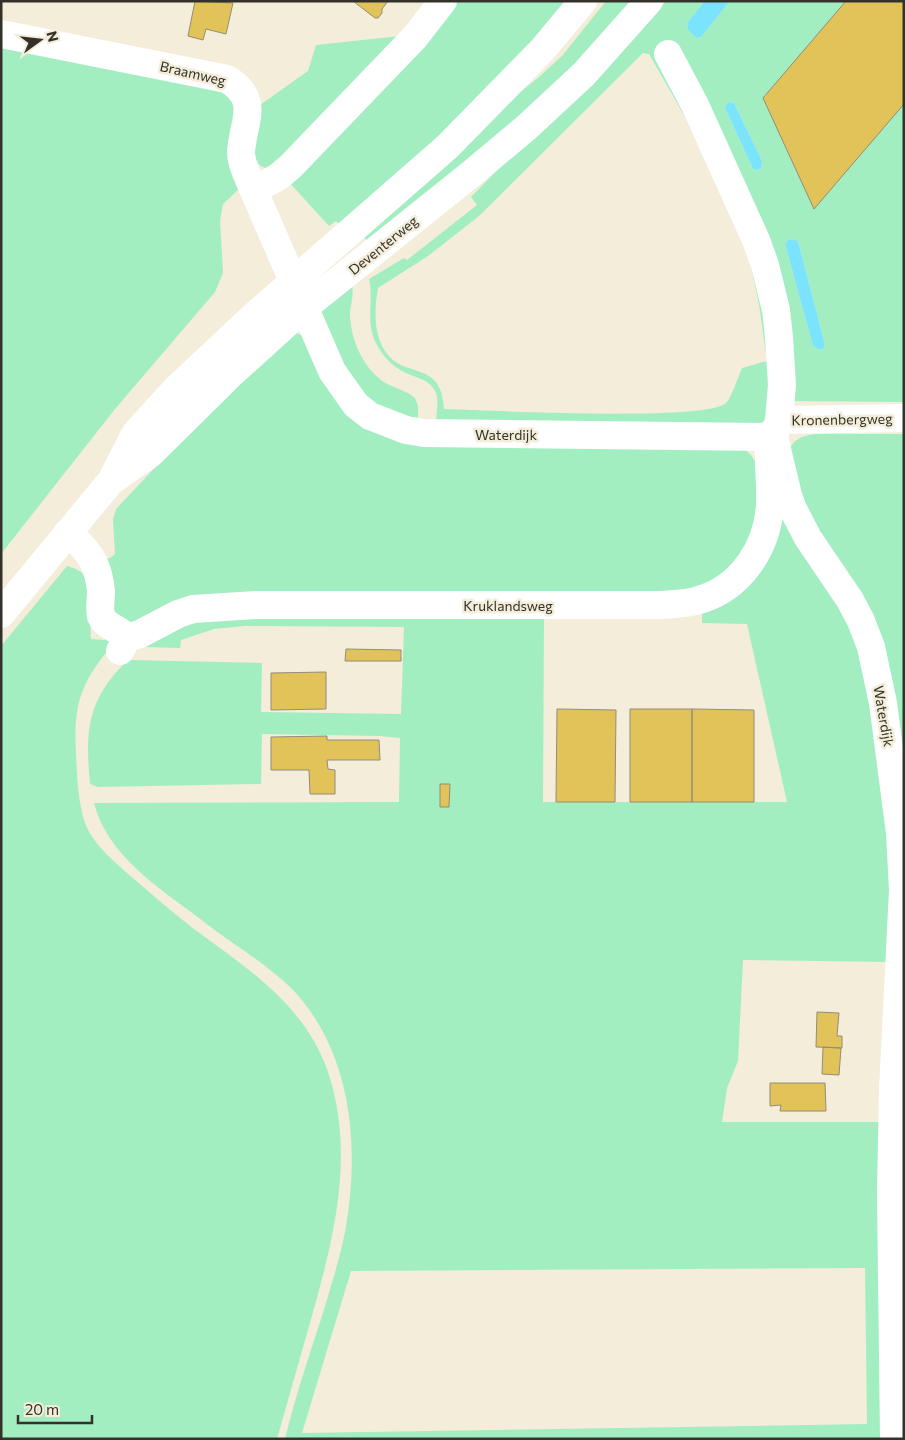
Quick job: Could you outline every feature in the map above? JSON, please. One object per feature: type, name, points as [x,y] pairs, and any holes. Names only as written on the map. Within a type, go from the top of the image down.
[{"type":"street","points":[[254,190],[278,177],[290,167],[415,37],[443,1]]},
{"type":"street","name":"Deventerweg","points":[[1,614],[110,481],[135,434],[176,389],[293,281],[447,148],[543,48],[583,1]]},
{"type":"street","name":"Deventerweg","points":[[110,481],[150,454],[230,375],[305,307],[534,121],[584,74],[649,1]]},
{"type":"street","name":"Braamweg","points":[[1,34],[227,79],[235,84],[243,92],[249,106],[241,154],[242,161],[293,281]]},
{"type":"street","name":"Waterdijk","points":[[668,54],[699,114],[756,240],[765,265],[776,310],[779,336],[782,385],[776,428],[792,507],[808,538],[850,600],[861,621],[870,647],[883,703],[900,833],[903,890],[892,1100],[891,1193],[894,1439]]},
{"type":"street","name":"Waterdijk","points":[[293,281],[332,371],[356,405],[370,416],[406,430],[424,433],[776,428]]},
{"type":"street","name":"Kronenbergweg","points":[[776,428],[904,418]]},
{"type":"street","name":"Kruklandsweg","points":[[67,533],[86,548],[93,560],[100,583],[100,612],[105,623],[122,632],[124,645],[140,634],[178,614],[193,609],[212,607],[256,605],[685,604],[714,595],[739,577],[762,544],[770,504],[769,445],[776,428]]},
{"type":"green space","points":[[457,1],[570,1],[477,105],[343,227],[336,221],[329,226],[288,181],[433,31]]},
{"type":"green space","points":[[606,1],[631,1],[563,84],[370,244],[360,233],[493,114],[562,56]]},
{"type":"green space","points":[[666,1],[705,1],[687,23],[688,30],[696,38],[701,37],[730,1],[904,1],[904,402],[790,401],[783,314],[770,258],[759,230],[672,48],[662,57],[694,117],[734,203],[754,253],[769,304],[776,356],[774,401],[768,417],[758,425],[751,427],[718,429],[436,424],[436,393],[430,384],[398,369],[381,352],[371,327],[369,279],[404,258],[407,260],[477,205],[471,197],[542,124],[638,33]],"holes":[[[643,53],[649,54],[684,115],[737,226],[751,266],[759,304],[767,361],[742,368],[728,401],[710,409],[639,414],[444,409],[442,394],[432,378],[424,373],[403,366],[393,360],[386,352],[377,332],[376,299],[378,288],[428,256],[479,216]],[[728,102],[734,103],[762,161],[761,169],[753,169],[725,108]],[[788,240],[798,241],[824,341],[824,348],[820,350],[813,346],[785,244]]]},
{"type":"green space","points":[[400,36],[332,111],[268,169],[260,165],[256,159],[254,142],[260,105],[308,71],[316,45]]},
{"type":"green space","points":[[1,41],[217,90],[239,99],[239,189],[223,204],[220,221],[223,273],[215,292],[115,409],[1,554]]},
{"type":"green space","points":[[352,285],[353,292],[350,312],[352,331],[362,358],[381,380],[415,398],[418,406],[418,422],[376,408],[338,365],[319,307]]},
{"type":"green space","points":[[293,332],[304,336],[358,416],[743,448],[751,455],[758,466],[759,504],[751,539],[731,569],[696,589],[135,626],[109,615],[105,559],[115,554],[113,519],[116,509],[180,441]]},
{"type":"green space","points":[[816,434],[904,434],[904,810],[892,726],[806,522],[787,455],[794,442],[805,436]]},
{"type":"green space","points":[[782,514],[856,625],[892,804],[890,962],[743,960],[738,1061],[727,1088],[722,1122],[887,1122],[888,1439],[285,1439],[334,1276],[345,1232],[350,1201],[351,1137],[347,1105],[340,1074],[329,1045],[314,1017],[295,992],[273,972],[168,895],[136,869],[110,839],[94,803],[399,802],[400,738],[262,734],[261,784],[98,787],[90,784],[88,748],[92,717],[104,688],[114,674],[128,660],[262,663],[261,712],[401,714],[404,627],[245,626],[214,629],[181,640],[180,648],[144,646],[195,619],[544,615],[543,802],[787,802],[747,624],[702,623],[702,612]],"holes":[[[865,1268],[867,1424],[302,1433],[351,1271]]]},
{"type":"green space","points":[[67,566],[78,570],[86,577],[90,585],[92,606],[91,639],[104,640],[112,636],[116,641],[104,655],[88,680],[78,705],[76,719],[78,789],[85,823],[89,831],[106,854],[120,867],[186,923],[254,974],[290,1008],[318,1048],[328,1072],[336,1104],[340,1135],[341,1167],[333,1230],[319,1292],[277,1439],[1,1439],[1,646]]},
{"type":"water","points":[[705,1],[730,1],[701,37],[696,38],[688,30],[687,23]]},
{"type":"water","points":[[728,102],[734,103],[762,161],[761,169],[753,169],[725,108]]},
{"type":"water","points":[[788,240],[798,241],[824,341],[824,348],[820,350],[813,346],[785,244]]},
{"type":"building","points":[[195,1],[233,3],[226,34],[206,29],[203,40],[188,36]]},
{"type":"building","points":[[353,1],[388,1],[382,9],[382,13],[378,18],[375,18]]},
{"type":"building","points":[[846,1],[904,1],[904,104],[814,209],[763,98]]},
{"type":"building","points":[[346,649],[401,650],[401,661],[345,661]]},
{"type":"building","points":[[326,672],[326,709],[271,710],[271,673]]},
{"type":"building","points":[[557,709],[616,710],[615,802],[556,802]]},
{"type":"building","points":[[630,709],[692,709],[692,802],[630,802]]},
{"type":"building","points":[[692,709],[754,710],[754,802],[692,802]]},
{"type":"building","points":[[327,736],[327,740],[379,740],[380,760],[327,760],[328,769],[335,770],[335,794],[310,794],[309,770],[271,770],[271,737]]},
{"type":"building","points":[[440,784],[450,784],[449,807],[440,807]]},
{"type":"building","points":[[817,1012],[839,1013],[837,1036],[842,1036],[842,1048],[816,1047]]},
{"type":"building","points":[[823,1047],[841,1048],[839,1075],[822,1074]]},
{"type":"building","points":[[770,1083],[825,1083],[826,1111],[780,1111],[781,1105],[770,1106]]}]
